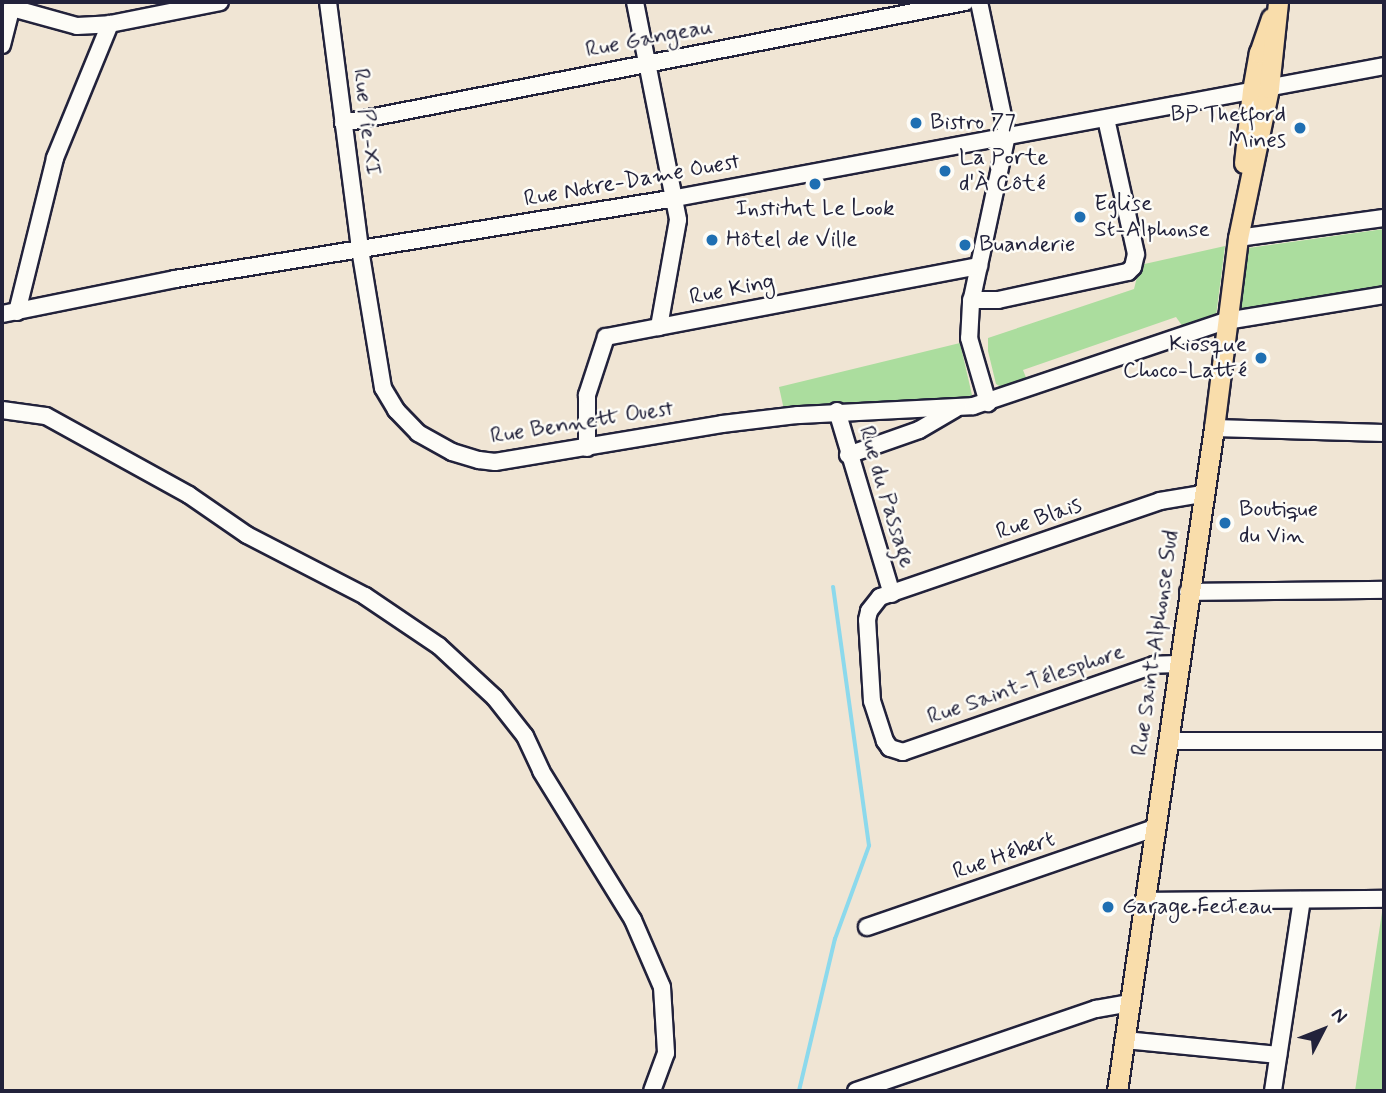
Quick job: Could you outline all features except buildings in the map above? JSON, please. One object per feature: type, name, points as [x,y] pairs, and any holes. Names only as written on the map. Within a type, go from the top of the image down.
[{"type":"main road","name":"Rue Saint-Alphonse Sud","points":[[1117,1091],[1202,494],[1214,428],[1238,238],[1261,89],[1278,29],[1277,4]]},
{"type":"street","points":[[2,45],[13,5],[78,26],[110,23],[220,2]]},
{"type":"street","name":"Rue Pie-XI","points":[[328,2],[360,248]]},
{"type":"street","points":[[635,2],[676,198],[678,220],[659,327]]},
{"type":"street","name":"Rue Gangeau","points":[[343,123],[965,2]]},
{"type":"street","points":[[979,2],[1007,135],[971,300],[969,338],[988,403]]},
{"type":"street","points":[[10,313],[55,158],[110,23]]},
{"type":"street","name":"Rue Notre-Dame Ouest","points":[[10,313],[175,279],[676,198],[1384,66]]},
{"type":"street","points":[[971,300],[998,300],[1128,272],[1133,267],[1136,254],[1105,119]]},
{"type":"street","points":[[1238,238],[1384,218]]},
{"type":"street","name":"Rue Bennett Ouest","points":[[360,248],[383,388],[396,410],[418,432],[452,452],[495,462],[722,424],[837,411],[957,408],[988,403],[1226,321],[1384,295]]},
{"type":"street","name":"Rue King","points":[[587,448],[587,395],[601,345],[606,337],[979,266]]},
{"type":"street","name":"Rue Bennett Ouest","points":[[848,454],[919,430],[957,408]]},
{"type":"street","points":[[2,410],[46,416],[189,495],[247,535],[365,596],[439,646],[495,698],[525,736],[541,771],[633,920],[662,987],[666,1053],[652,1091]]},
{"type":"street","name":"Rue du Passage","points":[[837,411],[892,594],[873,603],[867,620],[872,701],[890,748]]},
{"type":"street","points":[[1214,428],[1384,433]]},
{"type":"street","name":"Rue Blais","points":[[892,594],[1160,500],[1202,494]]},
{"type":"street","points":[[1188,592],[1384,590]]},
{"type":"street","name":"Rue Saint-Télesphore","points":[[890,748],[903,752],[1154,665],[1178,664]]},
{"type":"street","points":[[1168,741],[1384,741]]},
{"type":"street","name":"Rue Hébert","points":[[867,927],[1155,828]]},
{"type":"street","points":[[1273,1091],[1302,900]]},
{"type":"street","points":[[1145,901],[1384,900]]},
{"type":"street","points":[[856,1091],[1096,1009],[1131,1003]]},
{"type":"street","points":[[1125,1040],[1278,1055]]},
{"type":"green space","points":[[1384,229],[1384,285],[1240,311],[1248,248]]},
{"type":"green space","points":[[1225,246],[1216,316],[1183,327],[1176,317],[1023,370],[1027,380],[1003,388],[996,384],[988,351],[988,338],[1134,289],[1140,265]]},
{"type":"green space","points":[[960,343],[972,395],[967,401],[784,410],[779,387]]},
{"type":"green space","points":[[1384,899],[1384,1091],[1355,1091]]},
{"type":"waterway","points":[[799,1091],[835,939],[869,846],[833,587]]},
{"type":"place","name":"Bistro 77","points":[[916,123]]},
{"type":"place","name":"BP Thetford Mines","points":[[1300,128]]},
{"type":"place","name":"La Porte d'À Côté","points":[[945,171]]},
{"type":"place","name":"Institut Le Look","points":[[815,184]]},
{"type":"place","name":"Eglise St-Alphonse","points":[[1080,217]]},
{"type":"place","name":"Hôtel de Ville","points":[[712,240]]},
{"type":"place","name":"Buanderie","points":[[965,245]]},
{"type":"place","name":"Kiosque Choco-Latté","points":[[1261,358]]},
{"type":"place","name":"Boutique du Vin","points":[[1225,523]]},
{"type":"place","name":"Garage Fecteau","points":[[1108,907]]}]
